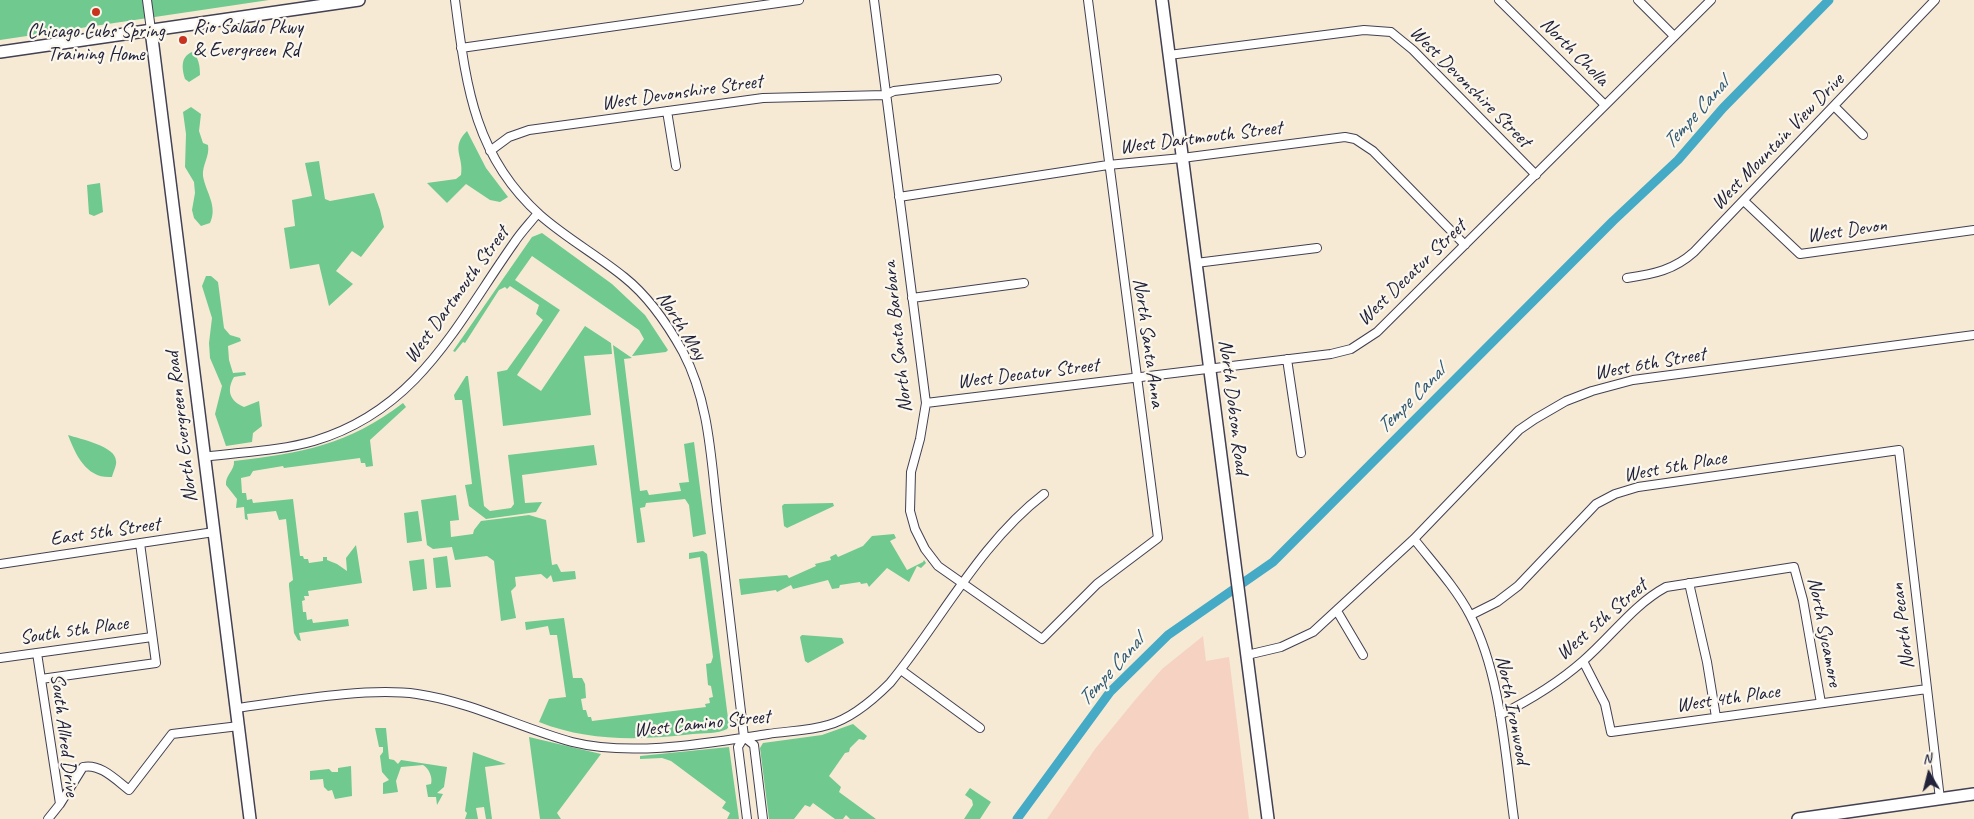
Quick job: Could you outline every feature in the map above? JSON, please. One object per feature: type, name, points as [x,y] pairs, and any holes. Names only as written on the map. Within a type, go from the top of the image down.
[{"type":"main road","points":[[0,52],[359,0]]},
{"type":"main road","name":"North Dobson Road","points":[[1162,0],[1268,819]]},
{"type":"main road","name":"North Evergreen Road","points":[[151,30],[250,819]]},
{"type":"main road","points":[[1798,819],[1974,794]]},
{"type":"street","points":[[147,0],[151,30]]},
{"type":"street","name":"North May","points":[[454,0],[469,96],[490,152],[520,196],[538,213],[626,278],[647,300],[683,352],[695,380],[706,419],[744,737],[738,747],[747,819]]},
{"type":"street","points":[[461,48],[799,0]]},
{"type":"street","name":"North Santa Barbara","points":[[874,0],[926,403],[920,440],[911,472],[910,511],[915,529],[925,549],[938,566],[964,582],[1042,639]]},
{"type":"street","name":"North Santa Anna","points":[[1042,639],[1097,584],[1158,538],[1088,0]]},
{"type":"street","name":"North Cholla","points":[[1499,0],[1605,105]]},
{"type":"street","points":[[1638,0],[1674,36]]},
{"type":"street","name":"West Decatur Street","points":[[926,403],[1136,377],[1209,370],[1351,349],[1367,340],[1712,0]]},
{"type":"street","name":"West Mountain View Drive","points":[[1627,278],[1669,270],[1682,263],[1710,238],[1936,0]]},
{"type":"street","name":"West Devonshire Street","points":[[1169,55],[1364,30],[1390,32],[1413,50],[1536,175]]},
{"type":"street","name":"West Devonshire Street","points":[[490,152],[509,137],[529,130],[763,98],[885,95],[894,91],[997,78]]},
{"type":"street","points":[[1834,106],[1863,135]]},
{"type":"street","points":[[667,111],[676,166]]},
{"type":"street","name":"West Dartmouth Street","points":[[899,197],[1108,165],[1182,158],[1331,138],[1355,138],[1373,151],[1465,245]]},
{"type":"street","name":"West Devon","points":[[1744,201],[1800,254],[1974,230]]},
{"type":"street","name":"West Dartmouth Street","points":[[204,457],[279,448],[313,441],[345,429],[374,415],[412,384],[443,349],[516,241],[538,213]]},
{"type":"street","points":[[1196,263],[1316,248]]},
{"type":"street","points":[[912,298],[1024,283]]},
{"type":"street","name":"West 6th Street","points":[[1247,655],[1300,640],[1313,632],[1414,539],[1519,430],[1566,401],[1592,391],[1633,380],[1974,335]]},
{"type":"street","points":[[1287,359],[1301,453]]},
{"type":"street","name":"West 5th Place","points":[[1471,615],[1497,602],[1518,586],[1583,516],[1596,504],[1615,494],[1638,487],[1899,450]]},
{"type":"street","name":"North Pecan","points":[[1899,450],[1940,799]]},
{"type":"street","name":"West Camino Street","points":[[236,708],[355,694],[398,693],[462,703],[548,734],[581,743],[657,748],[829,725],[855,712],[877,697],[901,670],[964,582],[1019,515],[1044,494]]},
{"type":"street","name":"East 5th Street","points":[[0,564],[214,532]]},
{"type":"street","name":"North Ironwood","points":[[1414,539],[1471,615],[1491,670],[1500,715],[1514,819]]},
{"type":"street","points":[[41,679],[156,662],[140,543]]},
{"type":"street","name":"West 5th Street","points":[[1500,715],[1531,699],[1583,661],[1649,596],[1666,587],[1794,567]]},
{"type":"street","name":"North Sycamore","points":[[1794,567],[1803,600],[1821,703]]},
{"type":"street","points":[[1689,583],[1707,662],[1716,717]]},
{"type":"street","points":[[1336,611],[1363,654]]},
{"type":"street","name":"South 5th Place","points":[[0,658],[152,637]]},
{"type":"street","name":"South Allred Drive","points":[[37,653],[60,804],[48,819]]},
{"type":"street","name":"West 4th Place","points":[[1583,661],[1605,704],[1611,732],[1927,689]]},
{"type":"street","points":[[901,670],[980,728]]},
{"type":"street","points":[[60,804],[83,767],[91,765],[101,769],[129,790],[172,734],[239,726]]},
{"type":"street","name":"North May","points":[[744,737],[754,745],[763,819]]},
{"type":"shaded area","points":[[1203,636],[1206,661],[1229,657],[1249,819],[1047,819],[1095,749],[1135,700],[1162,669]]},
{"type":"green space","name":"Chicago Cubs Spring Training Home","points":[[0,0],[269,0],[0,40]]},
{"type":"green space","points":[[192,52],[199,62],[200,75],[189,82],[185,79],[183,64],[185,57]]},
{"type":"green space","points":[[191,107],[201,114],[199,131],[203,143],[208,145],[203,176],[213,211],[210,223],[201,226],[194,218],[192,210],[195,193],[194,182],[185,167],[186,134],[183,112]]},
{"type":"green space","points":[[467,131],[486,168],[508,197],[500,202],[490,200],[466,184],[447,203],[427,183],[456,179],[461,175],[458,147],[459,142]]},
{"type":"green space","points":[[319,161],[325,199],[330,201],[374,193],[384,227],[361,257],[352,251],[336,271],[353,284],[329,306],[319,264],[290,269],[284,228],[295,226],[292,200],[312,196],[305,163]]},
{"type":"green space","points":[[100,183],[103,212],[94,216],[89,214],[87,185]]},
{"type":"green space","points":[[542,233],[612,284],[645,315],[668,350],[666,352],[632,356],[644,339],[639,330],[532,256],[515,280],[560,310],[517,375],[541,391],[585,326],[611,343],[612,354],[584,356],[591,415],[503,426],[497,372],[507,370],[543,320],[536,314],[539,305],[510,286],[507,289],[505,287],[499,290],[465,343],[463,342],[455,352],[453,351],[532,237]]},
{"type":"green space","points":[[206,276],[211,276],[218,282],[224,328],[230,335],[240,338],[241,341],[228,346],[229,360],[233,373],[245,372],[246,375],[234,377],[230,387],[231,395],[235,402],[244,407],[259,401],[262,426],[253,433],[252,442],[226,446],[215,414],[222,386],[210,358],[209,343],[212,318],[202,286]]},
{"type":"green space","points":[[613,345],[632,358],[624,359],[640,491],[647,490],[649,495],[681,491],[679,483],[689,482],[684,444],[694,442],[706,534],[693,537],[689,505],[685,499],[646,503],[645,507],[640,508],[645,542],[637,543]]},
{"type":"green space","points":[[466,376],[468,376],[484,506],[490,511],[511,508],[514,504],[508,455],[594,445],[597,465],[522,475],[525,503],[542,502],[536,512],[486,519],[469,506],[465,485],[472,484],[462,400],[455,400],[454,395]]},
{"type":"green space","points":[[403,403],[406,407],[370,440],[373,466],[366,467],[365,463],[361,463],[360,458],[253,471],[250,476],[241,478],[242,493],[246,493],[247,500],[252,499],[253,503],[293,499],[300,556],[308,559],[309,563],[323,561],[323,557],[327,557],[327,560],[347,571],[346,558],[356,545],[362,583],[308,591],[309,596],[304,596],[305,600],[302,601],[303,612],[306,612],[307,620],[312,619],[313,623],[348,619],[349,626],[299,633],[301,641],[298,640],[294,633],[289,586],[289,583],[293,580],[286,519],[279,520],[276,511],[247,514],[248,520],[245,519],[244,507],[236,508],[237,499],[226,485],[234,461],[323,445],[363,429]]},
{"type":"green space","points":[[68,435],[104,447],[110,451],[116,463],[112,477],[103,477],[89,470],[79,458]]},
{"type":"green space","points":[[456,495],[459,520],[450,521],[451,537],[473,534],[481,521],[529,515],[546,520],[552,565],[557,564],[561,572],[575,571],[576,579],[553,582],[551,575],[547,579],[541,574],[515,577],[516,586],[511,591],[516,618],[501,621],[494,561],[487,556],[455,560],[452,547],[433,549],[427,545],[421,500]]},
{"type":"green space","points":[[833,503],[834,506],[787,528],[784,526],[782,506],[784,504]]},
{"type":"green space","points":[[418,511],[422,541],[407,543],[404,513]]},
{"type":"green space","points":[[894,534],[896,538],[890,541],[907,570],[924,560],[926,563],[921,568],[917,566],[909,582],[887,568],[869,587],[867,583],[861,584],[860,582],[840,585],[839,588],[832,589],[828,580],[793,589],[791,585],[777,592],[776,590],[741,595],[739,579],[787,575],[789,578],[816,566],[815,564],[831,560],[830,557],[836,554],[838,557],[863,546],[872,536]]},
{"type":"green space","points":[[703,551],[707,554],[729,726],[727,729],[715,733],[615,738],[558,729],[539,722],[549,699],[566,697],[557,635],[550,635],[548,626],[526,630],[525,622],[564,618],[573,678],[582,678],[585,684],[586,698],[581,699],[583,710],[586,710],[588,717],[591,717],[592,721],[706,707],[705,704],[710,703],[709,698],[713,697],[711,686],[708,685],[706,664],[711,663],[713,657],[700,557],[689,559],[689,553]]},
{"type":"green space","points":[[447,556],[451,587],[436,588],[433,558]]},
{"type":"green space","points":[[424,559],[427,589],[413,591],[409,561]]},
{"type":"green space","points":[[802,635],[842,638],[844,643],[808,663],[805,661],[800,637]]},
{"type":"green space","points":[[853,724],[867,736],[864,740],[859,739],[850,748],[849,752],[845,753],[829,776],[841,787],[839,792],[876,819],[850,819],[846,815],[843,819],[835,819],[813,803],[810,807],[805,805],[794,819],[769,819],[760,748],[763,743],[822,735]]},
{"type":"green space","points":[[375,728],[386,728],[389,759],[394,760],[398,764],[401,760],[447,767],[444,787],[437,793],[443,794],[437,805],[436,797],[428,797],[426,785],[431,784],[431,776],[423,765],[401,767],[396,781],[398,792],[383,794],[383,783],[389,780],[382,772],[380,756],[383,752],[383,747],[379,747]]},
{"type":"green space","points":[[529,737],[601,754],[557,813],[561,819],[540,819]]},
{"type":"green space","points":[[729,747],[739,819],[727,819],[730,813],[722,808],[726,802],[671,761],[662,758],[640,759],[640,756]]},
{"type":"green space","points":[[473,752],[506,764],[485,767],[492,819],[486,819],[484,807],[476,808],[478,819],[465,819]]},
{"type":"green space","points":[[351,766],[352,796],[335,799],[332,790],[328,791],[324,787],[323,779],[310,780],[310,771],[329,769],[332,772],[338,772],[338,768]]},
{"type":"green space","points":[[970,788],[991,802],[980,819],[964,819],[973,805],[972,800],[965,795]]},
{"type":"waterway","name":"Tempe Canal","points":[[1017,819],[1110,692],[1168,635],[1273,562],[1613,221],[1678,160],[1723,108],[1829,0]]},
{"type":"place","name":"Chicago Cubs Spring Training Home","points":[[96,12]]},
{"type":"place","name":"Rio Salado Pkwy & Evergreen Rd","points":[[183,40]]}]
